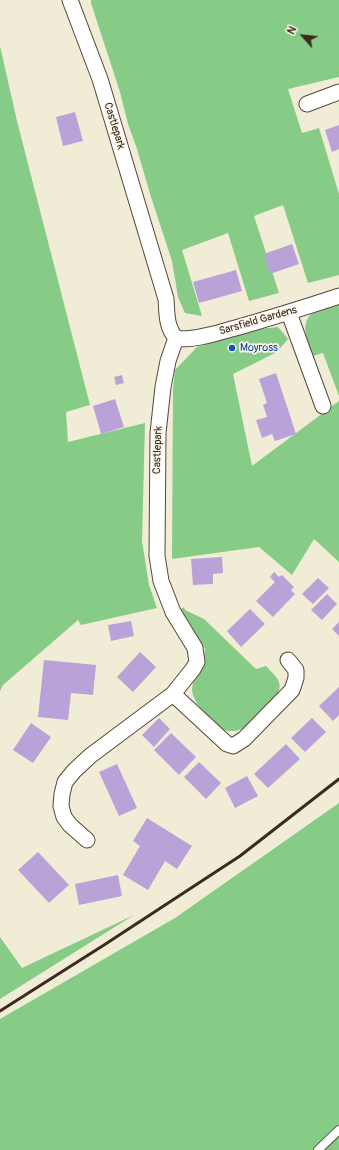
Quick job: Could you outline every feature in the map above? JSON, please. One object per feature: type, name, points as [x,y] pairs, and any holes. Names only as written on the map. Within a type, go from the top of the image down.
[{"type":"street","name":"Castlepark","points":[[70,0],[100,79],[166,298],[169,326],[171,332],[176,338],[168,361],[158,433],[157,556],[162,582],[173,612],[196,648],[197,662],[173,694],[90,756],[65,782],[61,806],[64,817],[70,825],[87,840]]},
{"type":"street","points":[[307,104],[339,92]]},
{"type":"street","name":"Sarsfield Gardens","points":[[176,338],[195,338],[223,331],[289,313],[339,296]]},
{"type":"street","points":[[289,313],[322,406]]},
{"type":"street","points":[[173,694],[227,744],[233,746],[244,739],[292,690],[296,678],[296,670],[288,660]]},
{"type":"lane","points":[[318,1150],[339,1130]]},
{"type":"green space","points":[[91,0],[339,0],[339,77],[288,89],[302,133],[319,128],[339,194],[339,275],[308,283],[283,205],[254,216],[279,293],[249,301],[228,233],[182,250],[202,316],[185,313],[178,297],[172,261],[128,124],[120,92]]},
{"type":"green space","points":[[0,46],[17,121],[90,405],[66,412],[68,442],[145,423],[142,541],[149,585],[157,608],[81,625],[78,620],[3,685],[0,691]]},
{"type":"green space","points":[[339,304],[339,396],[323,353],[313,356],[307,339],[305,327],[309,316],[314,312]]},
{"type":"green space","points":[[278,327],[288,339],[277,352],[233,374],[252,466],[339,401],[339,562],[314,539],[292,575],[259,547],[172,559],[173,389],[175,370],[197,347],[259,329]]},
{"type":"green space","points":[[184,607],[185,610],[204,619],[256,669],[266,666],[278,680],[280,687],[276,697],[246,728],[235,731],[221,729],[197,704],[192,690],[193,683],[202,668],[205,649],[181,609]]},
{"type":"green space","points":[[339,803],[339,1150],[0,1150],[0,1019],[175,918]]},
{"type":"green space","points":[[134,915],[0,999],[0,937],[22,968]]},
{"type":"building","points":[[75,112],[83,141],[63,146],[56,117]]},
{"type":"building","points":[[339,125],[339,149],[332,152],[325,130]]},
{"type":"building","points":[[292,244],[299,264],[270,274],[264,254]]},
{"type":"building","points":[[236,270],[242,291],[199,303],[193,282]]},
{"type":"building","points":[[276,373],[296,434],[275,441],[272,434],[262,438],[256,420],[267,417],[263,405],[267,403],[259,379]]},
{"type":"building","points":[[122,375],[124,383],[116,385],[114,377]]},
{"type":"building","points":[[115,399],[124,427],[101,434],[93,406]]},
{"type":"building","points":[[222,557],[223,573],[213,574],[213,584],[193,585],[191,559]]},
{"type":"building","points":[[274,572],[279,577],[282,575],[294,587],[291,590],[295,594],[273,617],[256,601],[275,582],[270,577]]},
{"type":"building","points":[[318,578],[329,588],[313,604],[302,594]]},
{"type":"building","points":[[327,594],[337,604],[322,620],[311,610]]},
{"type":"building","points":[[250,609],[265,624],[241,647],[227,631]]},
{"type":"building","points":[[131,621],[134,636],[111,641],[108,625]]},
{"type":"building","points":[[339,622],[339,636],[332,629]]},
{"type":"building","points":[[140,652],[156,667],[133,692],[117,677]]},
{"type":"building","points":[[44,660],[96,665],[93,695],[71,693],[68,720],[38,717]]},
{"type":"building","points":[[339,687],[339,715],[333,721],[319,706]]},
{"type":"building","points":[[159,718],[170,729],[154,747],[142,735]]},
{"type":"building","points":[[312,718],[326,732],[305,752],[291,738]]},
{"type":"building","points":[[31,723],[51,737],[33,763],[13,750]]},
{"type":"building","points":[[171,733],[196,757],[179,775],[154,750]]},
{"type":"building","points":[[286,744],[300,759],[268,788],[254,774]]},
{"type":"building","points":[[199,762],[221,783],[206,799],[184,777]]},
{"type":"building","points":[[117,764],[137,808],[119,816],[99,772]]},
{"type":"building","points":[[247,776],[258,796],[235,808],[225,788]]},
{"type":"building","points":[[147,818],[192,846],[177,869],[165,861],[148,890],[123,875],[140,846],[133,841]]},
{"type":"building","points":[[38,852],[69,885],[49,903],[18,870]]},
{"type":"building","points":[[118,875],[122,896],[79,905],[75,884]]},
{"type":"railway","points":[[0,1011],[240,856],[339,779]]},
{"type":"place","name":"Moyross","points":[[232,348]]}]
